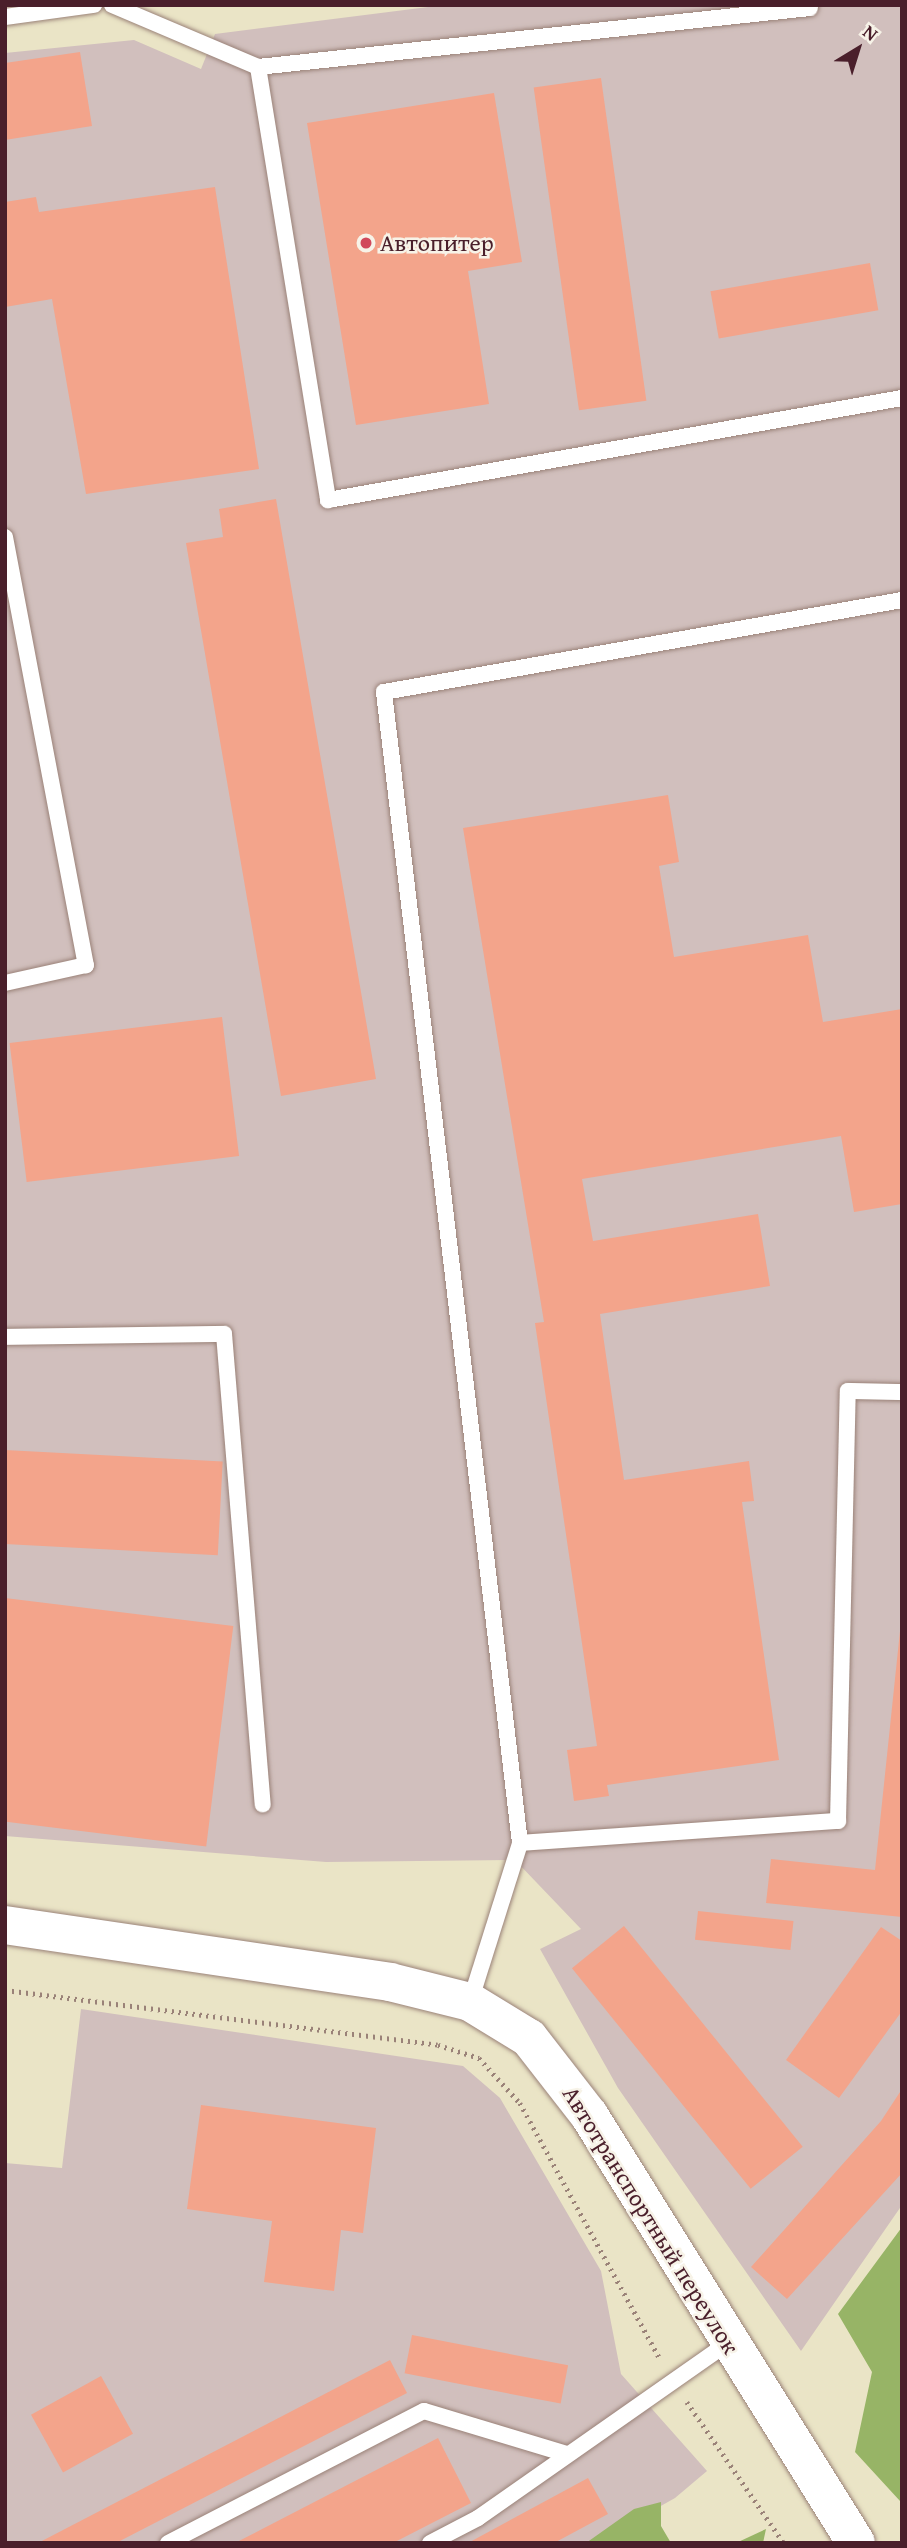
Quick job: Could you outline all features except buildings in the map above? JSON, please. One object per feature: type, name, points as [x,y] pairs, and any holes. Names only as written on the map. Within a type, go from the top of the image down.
[{"type":"main road","name":"Автотранспортный переулок","points":[[5,1925],[390,1982],[470,2002],[530,2038],[589,2115],[728,2343],[856,2543]]},
{"type":"lane","points":[[5,17],[94,5]]},
{"type":"lane","points":[[112,5],[258,67],[810,8]]},
{"type":"lane","points":[[258,67],[328,500],[902,398]]},
{"type":"lane","points":[[5,537],[86,965],[5,983]]},
{"type":"lane","points":[[470,2002],[520,1843],[384,692],[902,600]]},
{"type":"lane","points":[[5,1337],[224,1334],[263,1804]]},
{"type":"lane","points":[[520,1843],[838,1821],[848,1391],[902,1392]]},
{"type":"lane","points":[[430,2543],[478,2518],[728,2343]]},
{"type":"lane","points":[[168,2543],[424,2411],[566,2454]]},
{"type":"path","points":[[5,1990],[438,2045],[480,2058],[520,2103],[673,2381],[784,2543]]},
{"type":"shaded area","points":[[444,5],[902,5],[902,2205],[801,2351],[618,2088],[540,1949],[581,1929],[515,1860],[326,1862],[5,1836],[5,53],[134,40],[201,69],[215,34]]},
{"type":"shaded area","points":[[81,2009],[463,2066],[500,2098],[601,2271],[621,2374],[707,2471],[675,2498],[595,2543],[5,2543],[5,2163],[62,2168]]},
{"type":"green space","points":[[902,2227],[900,2501],[855,2452],[872,2372],[838,2314]]},
{"type":"green space","points":[[661,2502],[661,2526],[671,2543],[586,2543],[634,2509]]},
{"type":"green space","points":[[766,2529],[763,2543],[736,2543]]},
{"type":"place","name":"Автопитер","points":[[366,243]]}]
